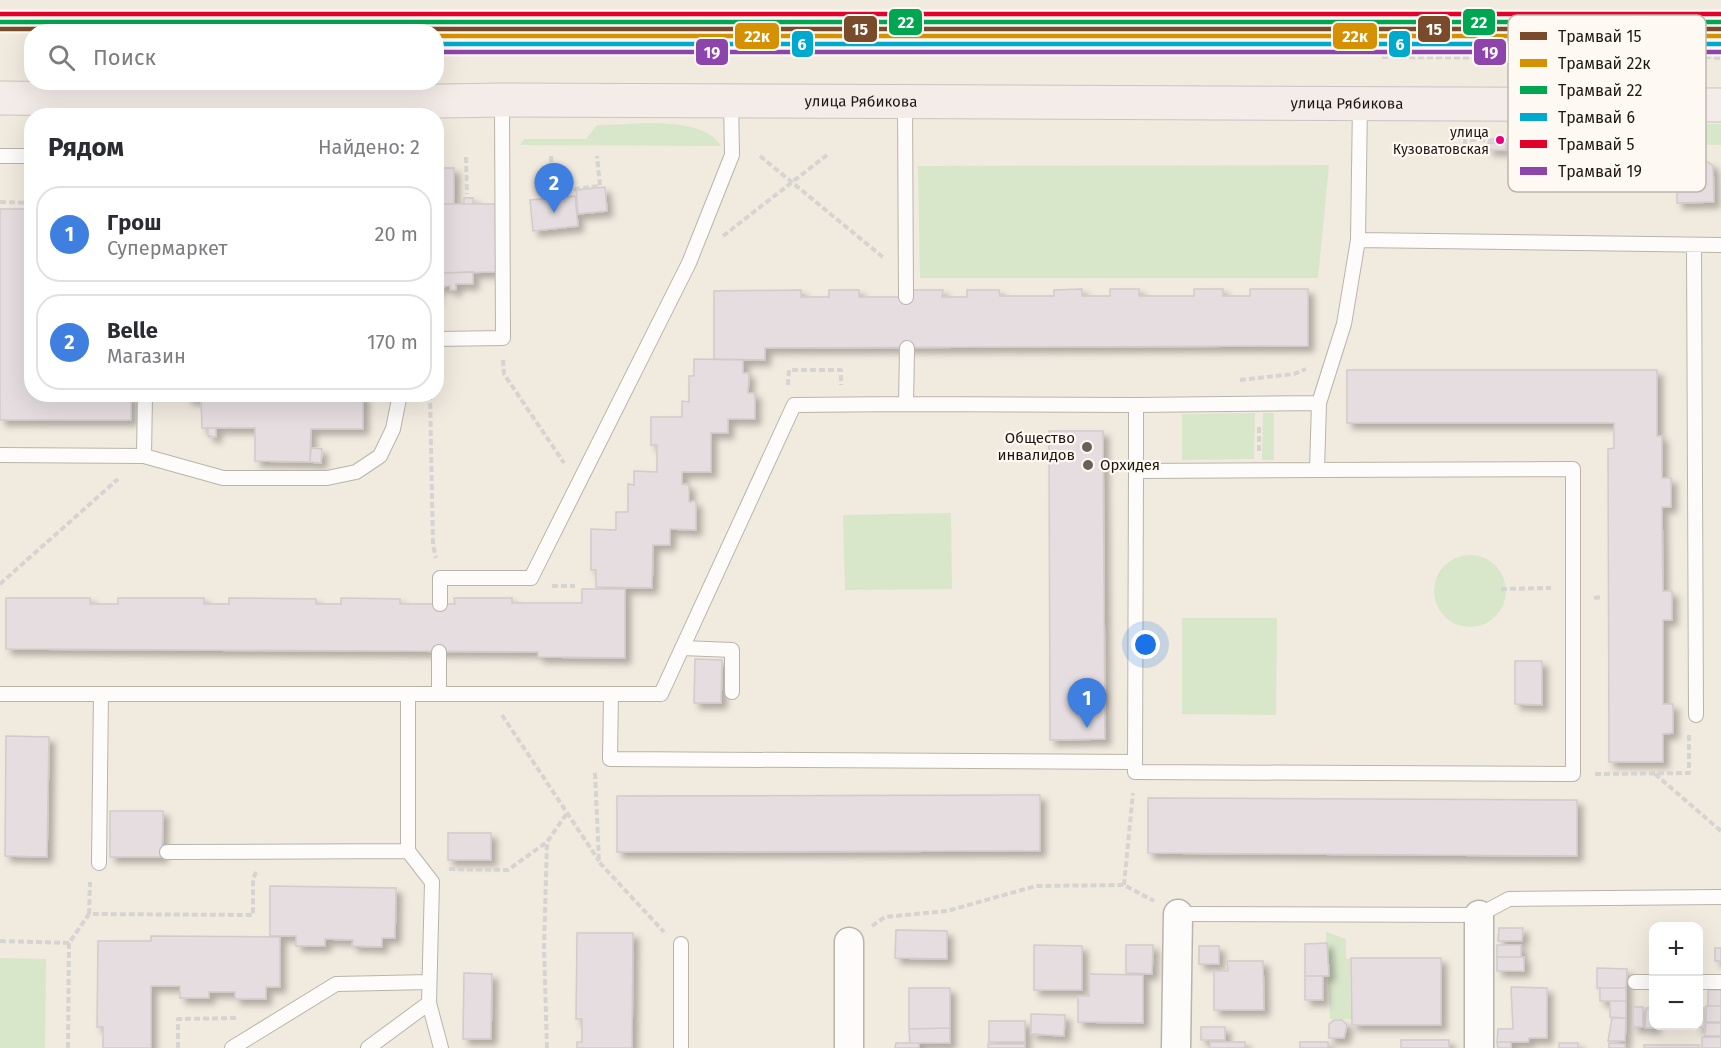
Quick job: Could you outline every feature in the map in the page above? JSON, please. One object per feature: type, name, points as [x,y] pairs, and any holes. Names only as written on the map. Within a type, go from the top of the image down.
[{"type":"main road","name":"улица Рябикова","points":[[0,98],[320,108],[502,100],[1508,104]]},
{"type":"main road","name":"улица Рябикова","points":[[1706,105],[1721,105]]},
{"type":"street","points":[[1176,1048],[1178,914]]},
{"type":"street","points":[[1479,915],[1479,1048]]},
{"type":"street","points":[[849,942],[849,1048]]},
{"type":"lane","points":[[444,339],[503,338],[502,100]]},
{"type":"lane","points":[[440,604],[440,578],[531,578],[689,263],[732,155],[731,101]]},
{"type":"lane","points":[[905,101],[906,297]]},
{"type":"lane","points":[[1317,470],[1319,403],[1344,324],[1358,240],[1360,103]]},
{"type":"lane","points":[[0,156],[24,156]]},
{"type":"lane","points":[[1358,240],[1721,245]]},
{"type":"lane","points":[[1694,245],[1696,716]]},
{"type":"lane","points":[[906,404],[907,348]]},
{"type":"lane","points":[[144,456],[145,402]]},
{"type":"lane","points":[[0,455],[144,456],[223,478],[339,476],[369,466],[380,456],[393,429],[398,402]]},
{"type":"lane","points":[[0,694],[661,694],[794,405],[1319,403]]},
{"type":"lane","points":[[1135,767],[1136,405]]},
{"type":"lane","points":[[611,694],[610,759],[1573,774],[1573,469],[1136,471]]},
{"type":"lane","points":[[682,648],[732,650],[732,692]]},
{"type":"lane","points":[[439,652],[439,694]]},
{"type":"lane","points":[[99,863],[101,694]]},
{"type":"lane","points":[[408,694],[408,851],[432,882],[429,1003],[441,1048]]},
{"type":"lane","points":[[167,852],[408,851]]},
{"type":"lane","points":[[1178,914],[1479,915],[1509,899],[1721,897]]},
{"type":"lane","points":[[675,941],[681,1048]]},
{"type":"lane","points":[[231,1048],[336,984],[429,982]]},
{"type":"lane","points":[[1635,982],[1649,982]]},
{"type":"lane","points":[[1703,982],[1721,982]]},
{"type":"lane","points":[[368,1048],[429,1003]]},
{"type":"path","points":[[1706,19],[1721,19]]},
{"type":"path","points":[[1382,57],[1508,58]]},
{"type":"path","points":[[1706,57],[1721,58]]},
{"type":"path","points":[[1465,153],[1465,140],[1508,140]]},
{"type":"path","points":[[689,263],[827,155]]},
{"type":"path","points":[[551,156],[553,195]]},
{"type":"path","points":[[552,173],[575,189],[600,186],[597,156]]},
{"type":"path","points":[[760,156],[906,275]]},
{"type":"path","points":[[466,157],[466,194]]},
{"type":"path","points":[[0,202],[24,203]]},
{"type":"path","points":[[503,338],[504,374],[578,483]]},
{"type":"path","points":[[430,402],[433,545]]},
{"type":"path","points":[[1259,404],[1259,471]]},
{"type":"path","points":[[0,584],[144,456]]},
{"type":"path","points":[[1501,589],[1573,588]]},
{"type":"path","points":[[488,694],[599,862],[675,941]]},
{"type":"path","points":[[1124,885],[1135,767]]},
{"type":"path","points":[[595,771],[599,862]]},
{"type":"path","points":[[1655,774],[1721,831]]},
{"type":"path","points":[[422,869],[508,870],[547,842],[567,813]]},
{"type":"path","points":[[547,842],[544,948],[547,1048]]},
{"type":"path","points":[[68,1048],[69,943],[89,914],[90,869],[99,863]]},
{"type":"path","points":[[89,914],[253,915],[253,879],[262,866]]},
{"type":"path","points":[[849,942],[885,917],[947,911],[1036,886],[1124,885],[1178,914]]},
{"type":"path","points":[[0,941],[69,943]]},
{"type":"path","points":[[178,1048],[178,1019],[242,1018]]},
{"type":"green space","points":[[646,123],[683,125],[699,129],[712,136],[721,146],[520,145],[524,139],[586,139],[597,125]]},
{"type":"green space","points":[[1706,124],[1721,124],[1721,145],[1706,145]]},
{"type":"green space","points":[[1329,165],[1318,278],[920,278],[918,166]]},
{"type":"green space","points":[[1255,413],[1254,459],[1182,460],[1182,414]]},
{"type":"green space","points":[[1263,413],[1274,413],[1274,460],[1262,460]]},
{"type":"green space","points":[[951,513],[952,589],[845,590],[843,515]]},
{"type":"green space","points":[[1470,555],[1490,561],[1500,571],[1506,591],[1500,611],[1490,621],[1470,627],[1450,621],[1440,611],[1434,591],[1440,571],[1450,561]]},
{"type":"green space","points":[[1182,618],[1277,618],[1276,715],[1182,714]]},
{"type":"green space","points":[[1326,932],[1346,939],[1346,959],[1350,959],[1351,1019],[1330,1019]]},
{"type":"green space","points":[[0,958],[46,959],[45,1048],[0,1048]]},
{"type":"building","points":[[1488,143],[1506,143],[1506,150],[1488,150]]},
{"type":"building","points":[[1706,162],[1713,166],[1714,202],[1677,203],[1677,192],[1706,192]]},
{"type":"building","points":[[444,168],[454,168],[454,204],[444,204]]},
{"type":"building","points":[[605,187],[607,211],[578,214],[576,190]]},
{"type":"building","points":[[575,196],[578,226],[533,231],[530,200]]},
{"type":"building","points":[[464,198],[473,198],[473,204],[464,204]]},
{"type":"building","points":[[444,204],[496,204],[496,272],[444,273]]},
{"type":"building","points":[[0,209],[24,209],[24,402],[131,402],[131,420],[0,420]]},
{"type":"building","points":[[473,272],[473,284],[456,284],[456,290],[450,290],[450,286],[444,286],[444,273]]},
{"type":"building","points":[[1082,289],[1082,296],[1110,296],[1110,289],[1139,289],[1139,296],[1194,296],[1194,289],[1223,289],[1223,296],[1250,296],[1250,289],[1308,289],[1308,346],[765,348],[765,360],[714,359],[714,291],[801,290],[801,297],[829,297],[829,290],[859,290],[859,297],[913,297],[913,290],[943,290],[942,297],[967,297],[967,290],[999,290],[1000,296],[1054,296],[1054,290]]},
{"type":"building","points":[[694,359],[743,360],[743,373],[749,373],[748,393],[755,393],[755,419],[728,419],[728,433],[711,433],[711,472],[682,472],[682,484],[689,485],[689,502],[696,501],[696,530],[670,529],[670,545],[653,545],[652,588],[596,587],[596,570],[591,570],[591,529],[616,530],[616,512],[628,512],[628,484],[634,485],[634,471],[657,472],[657,445],[651,445],[651,417],[682,417],[682,401],[689,402],[689,376],[694,376]]},
{"type":"building","points":[[1347,370],[1657,370],[1657,436],[1662,436],[1662,478],[1671,478],[1671,507],[1662,507],[1663,591],[1672,591],[1672,620],[1663,620],[1663,704],[1673,704],[1673,733],[1663,734],[1663,762],[1609,762],[1608,449],[1614,448],[1614,423],[1347,423]]},
{"type":"building","points":[[201,402],[363,402],[363,429],[311,429],[310,462],[255,461],[255,428],[202,428]]},
{"type":"building","points":[[208,428],[216,428],[216,437],[208,436]]},
{"type":"building","points":[[1049,431],[1103,431],[1105,739],[1050,740]]},
{"type":"building","points":[[311,448],[322,449],[321,463],[310,462]]},
{"type":"building","points":[[582,589],[625,589],[625,658],[538,657],[538,652],[6,649],[6,598],[90,598],[90,604],[118,604],[118,598],[204,598],[204,604],[229,604],[229,598],[316,599],[316,604],[341,604],[341,598],[400,599],[400,604],[455,604],[454,598],[512,598],[512,603],[582,603]]},
{"type":"building","points":[[695,659],[722,660],[721,703],[694,703]]},
{"type":"building","points":[[1515,661],[1542,661],[1542,705],[1515,704]]},
{"type":"building","points":[[6,736],[49,737],[47,857],[5,856]]},
{"type":"building","points":[[1040,795],[1040,851],[617,852],[617,796]]},
{"type":"building","points":[[1148,798],[1577,800],[1577,856],[1148,853]]},
{"type":"building","points":[[110,811],[163,811],[162,857],[110,857]]},
{"type":"building","points":[[448,833],[491,833],[491,860],[448,860]]},
{"type":"building","points":[[270,886],[396,888],[395,938],[382,938],[382,947],[352,946],[353,940],[325,939],[325,946],[296,946],[296,936],[270,936]]},
{"type":"building","points":[[1499,928],[1523,928],[1522,941],[1498,941]]},
{"type":"building","points":[[896,930],[947,931],[947,959],[895,958]]},
{"type":"building","points":[[577,933],[633,933],[632,1048],[577,1048],[577,1042],[582,1042],[582,1019],[576,1019]]},
{"type":"building","points":[[151,936],[280,937],[280,987],[266,987],[266,999],[235,999],[235,992],[209,992],[209,998],[180,998],[180,986],[151,986],[151,1048],[103,1048],[103,1027],[97,1027],[98,941],[151,941]]},
{"type":"building","points":[[1327,943],[1329,976],[1305,976],[1305,944]]},
{"type":"building","points":[[1034,945],[1082,946],[1082,990],[1034,990]]},
{"type":"building","points":[[1126,945],[1153,945],[1152,974],[1126,973]]},
{"type":"building","points":[[1497,945],[1521,945],[1521,957],[1497,957]]},
{"type":"building","points":[[1199,946],[1219,946],[1219,964],[1199,964]]},
{"type":"building","points":[[1715,948],[1721,948],[1721,961],[1715,961]]},
{"type":"building","points":[[1497,957],[1524,957],[1524,971],[1497,971]]},
{"type":"building","points":[[1351,958],[1441,958],[1441,1025],[1352,1025]]},
{"type":"building","points":[[1227,961],[1263,961],[1264,1010],[1214,1010],[1214,971],[1228,971]]},
{"type":"building","points":[[1597,968],[1627,969],[1626,988],[1597,988]]},
{"type":"building","points":[[464,973],[492,974],[491,1039],[463,1039]]},
{"type":"building","points":[[1089,974],[1143,975],[1143,1023],[1078,1022],[1078,996],[1089,996]]},
{"type":"building","points":[[1305,976],[1323,976],[1323,1000],[1305,1000]]},
{"type":"building","points":[[1511,987],[1547,988],[1547,1038],[1529,1038],[1528,1042],[1497,1042],[1498,1029],[1513,1029]]},
{"type":"building","points":[[909,988],[950,988],[950,1028],[909,1029]]},
{"type":"building","points":[[1600,988],[1626,988],[1626,1001],[1600,1001]]},
{"type":"building","points":[[1708,990],[1721,990],[1721,1006],[1708,1006]]},
{"type":"building","points":[[1610,1001],[1626,1001],[1626,1018],[1610,1017]]},
{"type":"building","points":[[1706,1006],[1721,1006],[1721,1022],[1706,1022]]},
{"type":"building","points":[[1633,1007],[1643,1007],[1643,1027],[1633,1027]]},
{"type":"building","points":[[1646,1008],[1649,1008],[1649,1028],[1645,1028]]},
{"type":"building","points":[[1031,1014],[1065,1015],[1064,1036],[1031,1034]]},
{"type":"building","points":[[1612,1018],[1626,1018],[1625,1041],[1608,1041]]},
{"type":"building","points":[[1334,1020],[1342,1020],[1347,1025],[1344,1038],[1329,1038],[1329,1024]]},
{"type":"building","points":[[989,1021],[1025,1021],[1025,1042],[989,1042]]},
{"type":"building","points":[[1706,1023],[1721,1023],[1721,1036],[1705,1036]]},
{"type":"building","points":[[1201,1027],[1225,1027],[1225,1040],[1201,1040]]},
{"type":"building","points":[[950,1028],[950,1043],[910,1043],[909,1029]]},
{"type":"building","points":[[1702,1037],[1721,1037],[1721,1048],[1702,1048]]},
{"type":"building","points":[[1401,1040],[1449,1040],[1449,1048],[1401,1048]]},
{"type":"building","points":[[1210,1042],[1245,1042],[1245,1048],[1210,1048]]},
{"type":"building","points":[[1300,1042],[1328,1042],[1328,1048],[1300,1048]]},
{"type":"building","points":[[1497,1042],[1511,1042],[1511,1048],[1498,1048]]},
{"type":"building","points":[[896,1043],[919,1043],[919,1048],[895,1048]]},
{"type":"building","points":[[1559,1043],[1578,1043],[1578,1048],[1559,1048]]},
{"type":"building","points":[[1609,1043],[1625,1044],[1625,1048],[1609,1048]]},
{"type":"building","points":[[988,1044],[1025,1044],[1025,1048],[988,1048]]},
{"type":"building","points":[[1644,1045],[1699,1045],[1699,1048],[1644,1048]]},
{"type":"tram line","name":"5","points":[[0,14],[1721,14]]},
{"type":"tram line","name":"22","points":[[0,22],[1508,22]]},
{"type":"tram line","name":"22","points":[[1706,22],[1721,22]]},
{"type":"tram line","name":"15","points":[[0,29],[24,29]]},
{"type":"tram line","name":"15","points":[[444,29],[1508,29]]},
{"type":"tram line","name":"15","points":[[1706,29],[1721,29]]},
{"type":"tram line","name":"22к","points":[[444,36],[1508,36]]},
{"type":"tram line","name":"22к","points":[[1706,36],[1721,36]]},
{"type":"tram line","name":"6","points":[[444,44],[1508,44]]},
{"type":"tram line","name":"6","points":[[1706,44],[1721,44]]},
{"type":"tram line","name":"19","points":[[444,52],[1508,52]]},
{"type":"tram line","name":"19","points":[[1706,52],[1721,52]]},
{"type":"place","name":"улица Кузоватовская","points":[[1500,140]]},
{"type":"place","name":"Belle","points":[[554,213]]},
{"type":"place","name":"Общество инвалидов","points":[[1087,447]]},
{"type":"place","name":"Орхидея","points":[[1088,465]]},
{"type":"place","name":"Грош","points":[[1087,728]]}]
